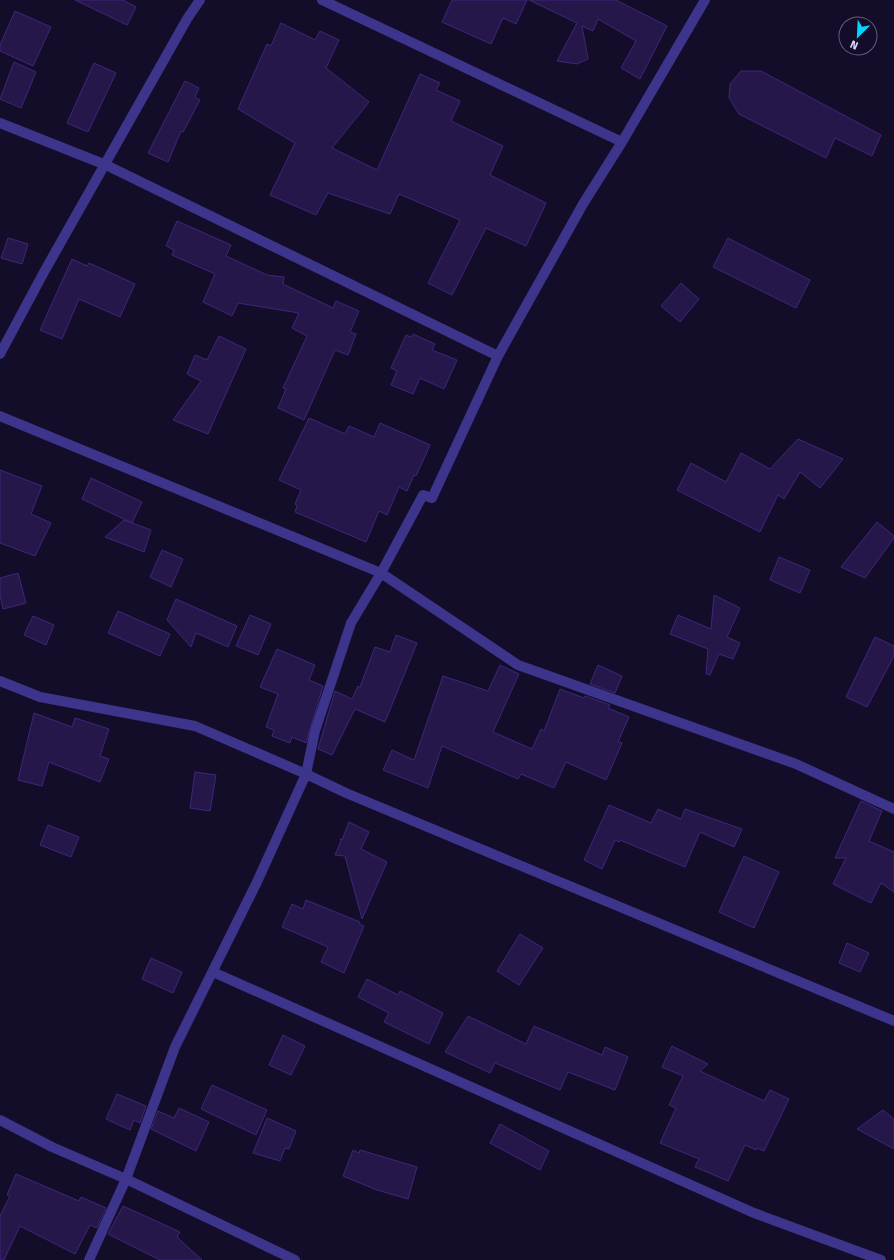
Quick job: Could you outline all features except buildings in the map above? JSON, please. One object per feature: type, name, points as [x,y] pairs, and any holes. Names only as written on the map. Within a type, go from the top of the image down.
[{"type":"street","points":[[0,354],[44,272],[106,165],[187,19],[200,0]]},
{"type":"street","points":[[322,0],[622,142]]},
{"type":"street","points":[[89,1260],[126,1179],[175,1047],[257,882],[306,774],[315,731],[350,623],[381,574],[423,495],[432,498],[498,356],[583,204],[622,142],[705,0]]},
{"type":"street","points":[[0,123],[106,165],[498,356]]},
{"type":"street","points":[[0,416],[381,574],[518,665],[796,764],[894,809]]},
{"type":"street","points":[[0,681],[40,697],[195,726],[346,793],[894,1021]]},
{"type":"street","points":[[213,972],[754,1213],[880,1260]]},
{"type":"street","points":[[0,1120],[52,1147],[126,1179],[295,1260]]}]
